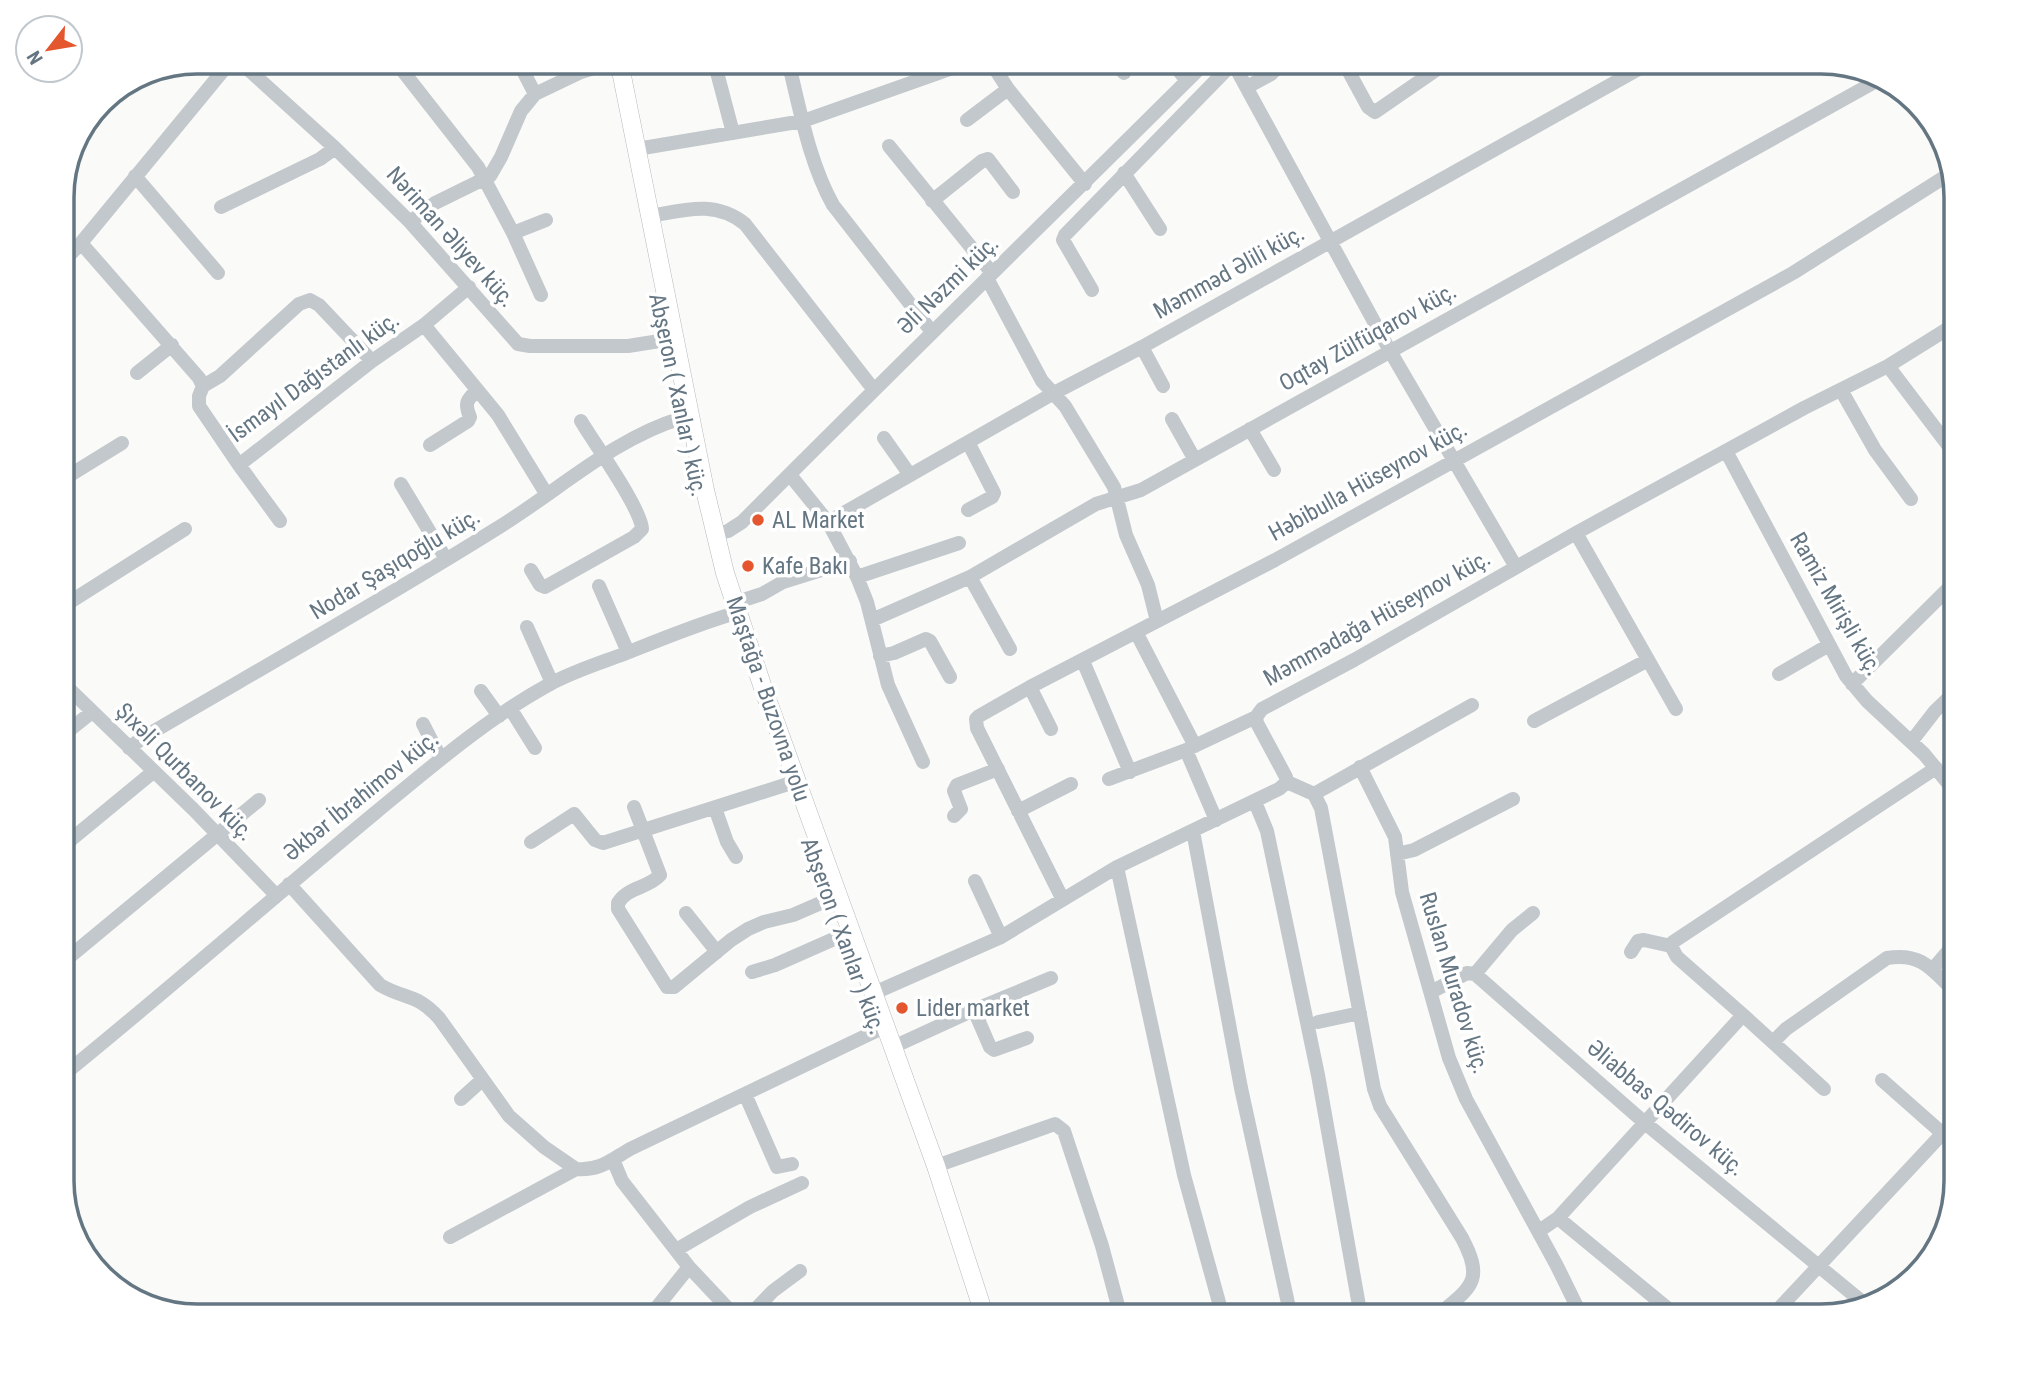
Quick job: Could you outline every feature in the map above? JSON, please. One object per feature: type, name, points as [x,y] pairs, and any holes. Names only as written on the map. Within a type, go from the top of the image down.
[{"type":"main road","name":"Abşeron ( Xanlar ) küç.","points":[[615,74],[682,418],[712,535]]},
{"type":"main road","name":"Maştağa - Buzovna yolu","points":[[616,74],[637,149],[712,535],[731,609],[936,1166],[981,1304]]},
{"type":"main road","name":"Abşeron ( Xanlar ) küç.","points":[[731,609],[788,783],[928,1170],[972,1304]]},
{"type":"street","points":[[74,250],[220,74]]},
{"type":"street","name":"Nəriman Əliyev küç.","points":[[253,74],[335,148],[410,222],[513,340],[523,346],[628,346],[666,340]]},
{"type":"street","points":[[405,74],[471,156],[513,233],[541,295]]},
{"type":"street","points":[[525,74],[535,94]]},
{"type":"street","points":[[410,222],[435,203],[494,172],[521,111],[535,94],[577,74]]},
{"type":"street","points":[[717,74],[733,133]]},
{"type":"street","points":[[791,74],[820,176],[833,205],[932,332]]},
{"type":"street","points":[[637,149],[803,121],[936,74]]},
{"type":"street","points":[[998,74],[1085,184]]},
{"type":"street","points":[[1181,74],[1187,81]]},
{"type":"street","name":"Əli Nəzmi küç.","points":[[712,535],[729,531],[743,522],[1194,74]]},
{"type":"street","points":[[1092,290],[1063,240],[1065,235],[1221,74]]},
{"type":"street","points":[[1240,74],[1390,351],[1516,567]]},
{"type":"street","points":[[1247,87],[1271,74]]},
{"type":"street","points":[[1350,74],[1368,107],[1375,112],[1430,74]]},
{"type":"street","name":"Məmməd Əlili küç.","points":[[828,523],[1054,393],[1142,347],[1630,74]]},
{"type":"street","name":"Oqtay Zülfüqarov küç.","points":[[872,620],[970,577],[1096,504],[1133,493],[1195,460],[1872,84]]},
{"type":"street","points":[[967,120],[1008,89]]},
{"type":"street","points":[[889,146],[989,275],[1042,381],[1065,406],[1118,496],[1126,535],[1148,585],[1157,621]]},
{"type":"street","points":[[221,207],[320,159],[335,148]]},
{"type":"street","points":[[932,201],[988,159],[1013,192]]},
{"type":"street","points":[[1124,173],[1160,229]]},
{"type":"street","points":[[135,176],[218,273]]},
{"type":"street","name":"Həbibulla Hüseynov küç.","points":[[1062,898],[977,729],[976,719],[1030,687],[1275,560],[1793,273],[1943,178]]},
{"type":"street","points":[[650,216],[711,208],[737,217],[874,390]]},
{"type":"street","points":[[513,233],[546,220]]},
{"type":"street","name":"İsmayıl Dağıstanlı küç.","points":[[81,243],[172,345],[203,386],[199,406],[239,465],[372,361],[424,325],[469,287]]},
{"type":"street","points":[[203,386],[220,376],[299,304],[310,300],[319,305],[372,361]]},
{"type":"street","points":[[424,325],[498,415],[547,495]]},
{"type":"street","name":"Məmmədağa Hüseynov küç.","points":[[1287,782],[1256,717],[1269,705],[1354,660],[1576,533],[1888,366],[1944,331]]},
{"type":"street","points":[[137,373],[172,345]]},
{"type":"street","points":[[1142,347],[1163,386]]},
{"type":"street","points":[[1888,366],[1944,440]]},
{"type":"street","points":[[430,445],[468,421],[470,417],[466,402],[477,390]]},
{"type":"street","points":[[1840,390],[1875,450],[1911,499]]},
{"type":"street","name":"Nodar Şaşıqoğlu küç.","points":[[129,748],[390,594],[643,432],[682,418]]},
{"type":"street","points":[[1172,419],[1195,460]]},
{"type":"street","points":[[531,570],[540,585],[545,587],[634,537],[642,529],[639,516],[581,421]]},
{"type":"street","points":[[1250,429],[1274,470]]},
{"type":"street","points":[[884,438],[910,475]]},
{"type":"street","points":[[968,442],[994,494],[968,510]]},
{"type":"street","points":[[74,473],[122,443]]},
{"type":"street","name":"Ramiz Mirişli küç.","points":[[1726,451],[1852,684],[1944,778]]},
{"type":"street","points":[[239,465],[280,521]]},
{"type":"street","points":[[790,475],[828,523],[850,561],[872,620],[888,685],[923,762]]},
{"type":"street","points":[[401,484],[446,559]]},
{"type":"street","points":[[74,599],[185,529]]},
{"type":"street","points":[[1576,533],[1676,709]]},
{"type":"street","points":[[857,577],[959,543]]},
{"type":"street","name":"Əkbər İbrahimov küç.","points":[[74,1066],[441,759],[505,712],[552,683],[688,628],[783,582],[850,561]]},
{"type":"street","points":[[970,577],[1010,649]]},
{"type":"street","points":[[599,586],[628,652]]},
{"type":"street","points":[[1852,684],[1944,593]]},
{"type":"street","points":[[527,627],[552,683]]},
{"type":"street","points":[[1136,632],[1190,748],[1216,820]]},
{"type":"street","points":[[880,656],[926,639],[930,641],[950,677]]},
{"type":"street","points":[[1779,674],[1829,645]]},
{"type":"street","points":[[1083,660],[1130,772]]},
{"type":"street","points":[[1534,721],[1648,660]]},
{"type":"street","points":[[1030,687],[1051,729]]},
{"type":"street","points":[[481,691],[505,712],[535,748]]},
{"type":"street","name":"Şıxəli Qurbanov küç.","points":[[74,694],[276,895]]},
{"type":"street","points":[[1911,742],[1944,702]]},
{"type":"street","points":[[1314,794],[1472,705]]},
{"type":"street","points":[[74,726],[92,712]]},
{"type":"street","points":[[1109,779],[1190,748],[1256,717]]},
{"type":"street","points":[[423,724],[441,759]]},
{"type":"street","name":"Ruslan Muradov küç.","points":[[1360,767],[1391,825],[1402,892],[1458,1083],[1576,1304]]},
{"type":"street","points":[[1671,946],[1678,936],[1936,768]]},
{"type":"street","points":[[954,816],[961,809],[954,791],[957,785],[998,769]]},
{"type":"street","points":[[74,838],[153,772]]},
{"type":"street","points":[[873,993],[1001,937],[1117,867],[1255,802],[1287,782],[1304,787],[1314,794],[1321,808],[1380,1107],[1462,1238],[1472,1261],[1474,1272],[1471,1285],[1450,1304]]},
{"type":"street","points":[[531,842],[574,814],[598,843],[603,843],[788,783]]},
{"type":"street","points":[[1018,811],[1071,784]]},
{"type":"street","points":[[1397,854],[1414,850],[1513,799]]},
{"type":"street","points":[[74,952],[259,800]]},
{"type":"street","points":[[1255,802],[1267,831],[1310,1034],[1359,1304]]},
{"type":"street","points":[[634,807],[660,875],[625,894],[618,903],[618,909],[667,987],[674,987],[740,934],[830,899]]},
{"type":"street","points":[[715,808],[727,842],[736,858]]},
{"type":"street","points":[[1193,831],[1241,1088],[1288,1304]]},
{"type":"street","points":[[1117,867],[1184,1175],[1219,1304]]},
{"type":"street","points":[[975,881],[1001,937]]},
{"type":"street","points":[[289,884],[380,985],[392,992],[417,999],[427,1006],[439,1018],[482,1080],[520,1128],[576,1169],[584,1170],[614,1162],[630,1149],[878,1030]]},
{"type":"street","points":[[686,913],[716,952]]},
{"type":"street","points":[[1431,992],[1467,974],[1475,974],[1512,930],[1533,913]]},
{"type":"street","points":[[752,972],[775,965],[843,935]]},
{"type":"street","points":[[1631,952],[1638,941],[1644,940],[1671,946]]},
{"type":"street","points":[[1671,946],[1676,957],[1824,1089]]},
{"type":"street","points":[[1932,970],[1944,956]]},
{"type":"street","points":[[1773,1042],[1786,1029],[1887,958],[1917,958],[1944,982]]},
{"type":"street","name":"Əliabbas Qədirov küç.","points":[[1475,974],[1645,1123],[1858,1298]]},
{"type":"street","points":[[893,1047],[1051,978]]},
{"type":"street","points":[[974,1010],[990,1047],[994,1050],[1027,1038]]},
{"type":"street","points":[[1318,1022],[1360,1013]]},
{"type":"street","points":[[1539,1231],[1558,1218],[1743,1015]]},
{"type":"street","points":[[461,1100],[482,1080]]},
{"type":"street","points":[[1783,1304],[1942,1133],[1882,1080]]},
{"type":"street","points":[[745,1094],[777,1167],[792,1164]]},
{"type":"street","points":[[936,1166],[1055,1124],[1060,1126],[1102,1247],[1117,1304]]},
{"type":"street","points":[[614,1162],[622,1181],[689,1267],[724,1304]]},
{"type":"street","points":[[450,1237],[576,1169]]},
{"type":"street","points":[[676,1250],[750,1207],[802,1183]]},
{"type":"street","points":[[1558,1218],[1662,1304]]},
{"type":"street","points":[[659,1304],[689,1267]]},
{"type":"street","points":[[760,1304],[800,1270]]},
{"type":"place","name":"AL Market","points":[[758,520]]},
{"type":"place","name":"Kafe Bakı","points":[[748,566]]},
{"type":"place","name":"Lider market","points":[[902,1008]]}]
